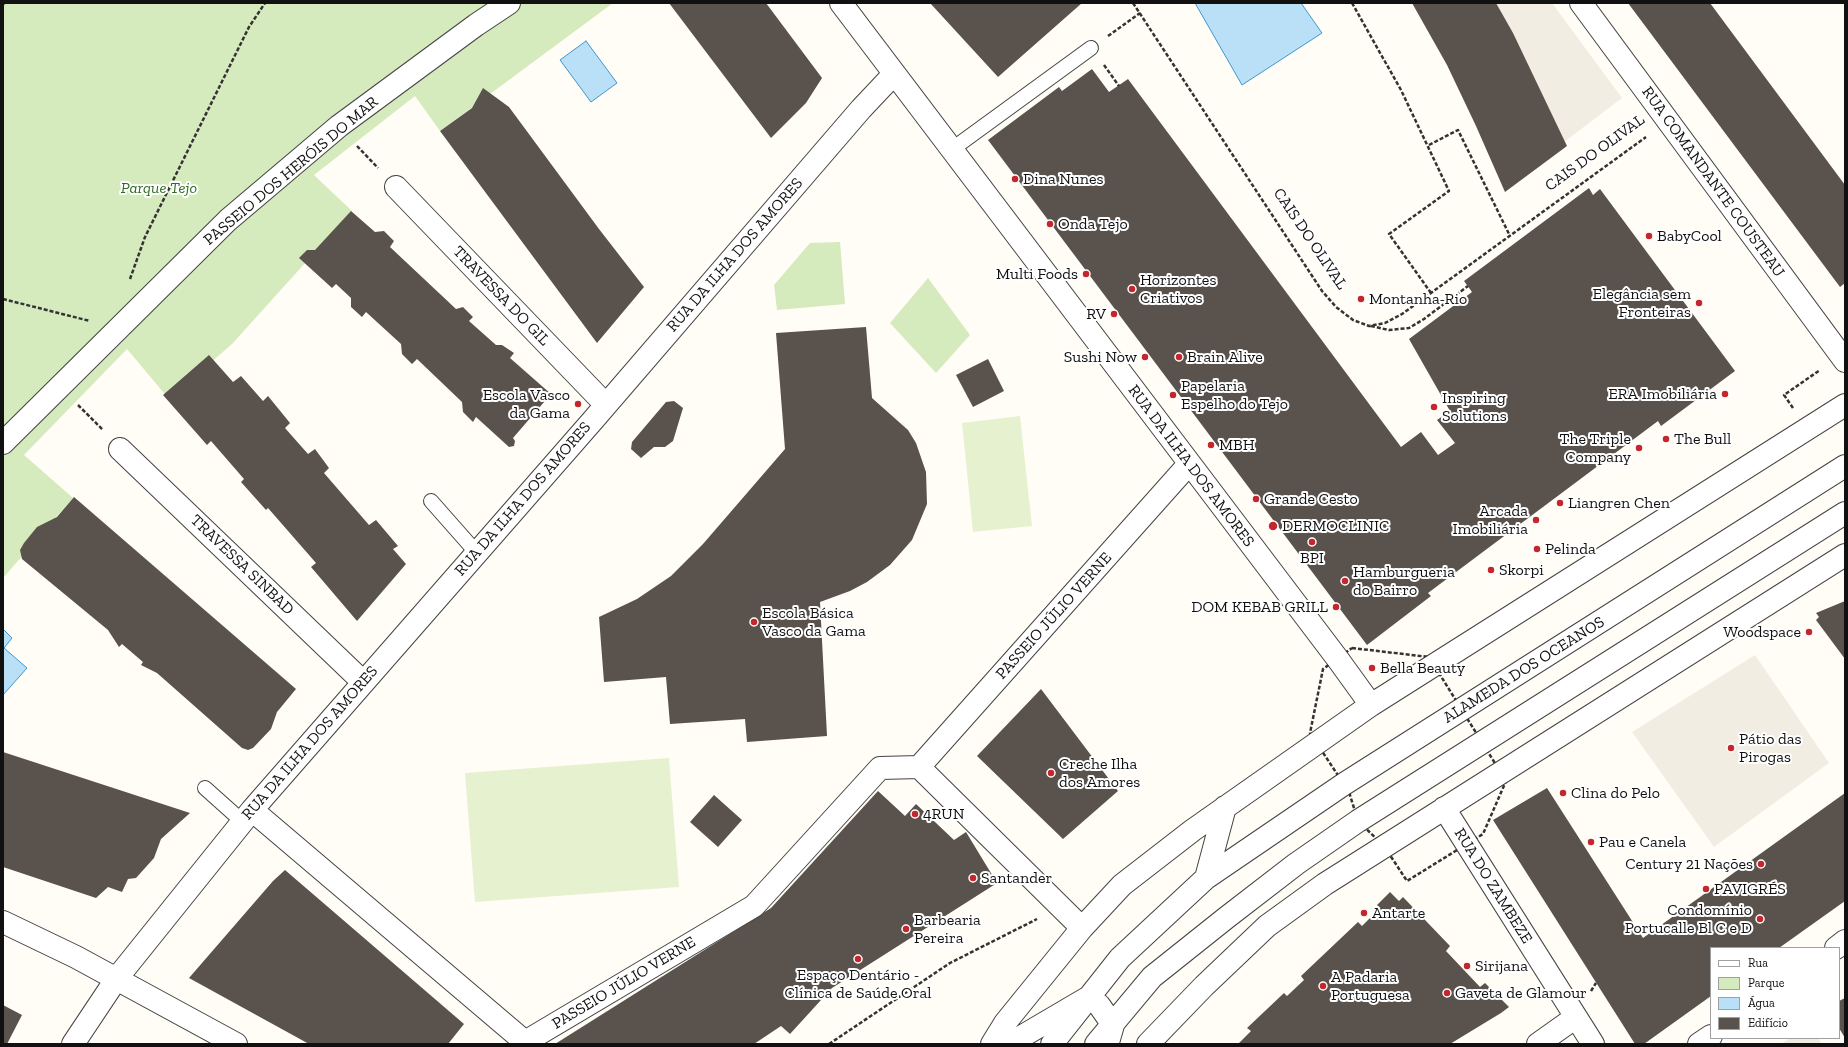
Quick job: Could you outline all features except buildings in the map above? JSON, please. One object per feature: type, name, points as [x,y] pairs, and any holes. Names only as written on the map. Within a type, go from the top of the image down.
[{"type":"street","name":"PASSEIO DOS HERÓIS DO MAR","points":[[3,443],[228,220],[339,126],[476,25],[509,3]]},
{"type":"street","points":[[841,3],[894,74]]},
{"type":"street","name":"RUA COMANDANTE COUSTEAU","points":[[1581,3],[1845,361]]},
{"type":"street","name":"RUA DA ILHA DOS AMORES","points":[[73,1044],[117,978],[247,816],[476,552],[606,405],[861,109],[894,74],[1338,658],[1371,705]]},
{"type":"street","name":"TRAVESSA DO GIL","points":[[396,187],[606,405]]},
{"type":"street","points":[[992,1044],[1005,1023],[1082,928],[1122,885],[1193,830],[1371,705],[1845,405]]},
{"type":"street","name":"TRAVESSA SINBAD","points":[[120,448],[363,682]]},
{"type":"street","name":"PASSEIO JÚLIO VERNE","points":[[247,816],[525,1042],[754,906],[880,768],[919,767],[1189,464]]},
{"type":"street","name":"ALAMEDA DOS OCEANOS","points":[[1052,1044],[1120,958],[1206,878],[1350,780],[1845,466]]},
{"type":"street","points":[[1096,1044],[1110,1034],[1152,978],[1296,864],[1358,821],[1845,513]]},
{"type":"street","points":[[1148,1044],[1204,986],[1267,926],[1325,884],[1845,554]]},
{"type":"street","points":[[919,767],[1082,928]]},
{"type":"street","points":[[1206,878],[1225,807]]},
{"type":"street","name":"RUA DO ZAMBEZE","points":[[1444,808],[1593,1044]]},
{"type":"street","points":[[1226,918],[1325,884]]},
{"type":"street","points":[[3,922],[117,978],[236,1044]]},
{"type":"street","points":[[1009,1044],[1089,997],[1099,1005],[1110,1034]]},
{"type":"street","points":[[1538,1044],[1576,1017]]},
{"type":"street","points":[[1700,1044],[1710,1037]]},
{"type":"lane","points":[[951,150],[1091,48]]},
{"type":"lane","points":[[431,501],[476,552]]},
{"type":"lane","points":[[205,788],[247,816]]},
{"type":"path","points":[[129,282],[145,237],[249,28],[265,3]]},
{"type":"path","name":"CAIS DO OLIVAL","points":[[1133,3],[1322,291],[1336,308],[1353,320],[1369,326],[1385,323],[1402,314],[1668,121]]},
{"type":"path","points":[[1352,3],[1401,90],[1449,192],[1389,234],[1431,293]]},
{"type":"path","points":[[1091,48],[1140,13]]},
{"type":"path","points":[[1102,62],[1119,86]]},
{"type":"path","points":[[339,126],[396,187]]},
{"type":"path","points":[[1429,145],[1458,130],[1510,236]]},
{"type":"path","points":[[1369,326],[1389,330],[1409,328],[1424,319],[1468,286]]},
{"type":"path","points":[[3,299],[117,329]]},
{"type":"path","points":[[59,387],[120,448]]},
{"type":"path","points":[[829,1044],[950,963],[1061,907]]},
{"type":"green space","name":"Parque Tejo","points":[[3,3],[613,3],[440,131],[415,96],[314,175],[352,211],[232,344],[169,399],[127,349],[24,455],[73,498],[3,578]]},
{"type":"green space","points":[[840,242],[845,304],[777,310],[774,285],[810,243]]},
{"type":"green space","points":[[928,278],[970,335],[936,373],[890,323]]},
{"type":"green space","points":[[1020,416],[1032,526],[973,532],[962,423]]},
{"type":"green space","points":[[669,758],[679,887],[475,902],[465,773]]},
{"type":"shaded area","points":[[1496,3],[1552,3],[1622,98],[1564,142]]},
{"type":"shaded area","name":"Pátio das Pirogas","points":[[1755,655],[1829,763],[1714,847],[1632,732]]},
{"type":"shaded area","points":[[1788,1039],[1819,1039],[1822,1044],[1781,1044]]},
{"type":"water","points":[[1195,3],[1301,3],[1322,33],[1242,85]]},
{"type":"water","points":[[586,41],[617,83],[591,102],[560,60]]},
{"type":"water","points":[[3,629],[12,638],[4,648],[27,668],[3,695]]},
{"type":"place","name":"Dina Nunes","points":[[1015,179]]},
{"type":"place","name":"Onda Tejo","points":[[1050,224]]},
{"type":"place","name":"BabyCool","points":[[1649,236]]},
{"type":"place","name":"Multi Foods","points":[[1086,274]]},
{"type":"place","name":"Horizontes Criativos","points":[[1132,289]]},
{"type":"place","name":"Montanha-Rio","points":[[1361,299]]},
{"type":"place","name":"Elegância sem Fronteiras","points":[[1699,303]]},
{"type":"place","name":"RV","points":[[1114,314]]},
{"type":"place","name":"Sushi Now","points":[[1145,357]]},
{"type":"place","name":"Brain Alive","points":[[1179,357]]},
{"type":"place","name":"ERA Imobiliária","points":[[1725,394]]},
{"type":"place","name":"Papelaria Espelho do Tejo","points":[[1173,395]]},
{"type":"place","name":"Escola Vasco da Gama","points":[[578,404]]},
{"type":"place","name":"Inspiring Solutions","points":[[1434,407]]},
{"type":"place","name":"The Bull","points":[[1666,439]]},
{"type":"place","name":"MBH","points":[[1211,445]]},
{"type":"place","name":"The Triple Company","points":[[1639,448]]},
{"type":"place","name":"Grande Cesto","points":[[1256,499]]},
{"type":"place","name":"Liangren Chen","points":[[1560,503]]},
{"type":"place","name":"Arcada Imobiliária","points":[[1536,520]]},
{"type":"place","name":"DERMOCLINIC","points":[[1273,526]]},
{"type":"place","name":"BPI","points":[[1312,542]]},
{"type":"place","name":"Pelinda","points":[[1537,549]]},
{"type":"place","name":"Skorpi","points":[[1491,570]]},
{"type":"place","name":"Hamburgueria do Bairro","points":[[1345,581]]},
{"type":"place","name":"DOM KEBAB GRILL","points":[[1336,607]]},
{"type":"place","name":"Escola Básica Vasco da Gama","points":[[754,622]]},
{"type":"place","name":"Woodspace","points":[[1809,632]]},
{"type":"place","name":"Bella Beauty","points":[[1372,668]]},
{"type":"place","name":"Pátio das Pirogas","points":[[1731,748]]},
{"type":"place","name":"Creche Ilha dos Amores","points":[[1051,773]]},
{"type":"place","name":"Clina do Pelo","points":[[1563,793]]},
{"type":"place","name":"4RUN","points":[[915,814]]},
{"type":"place","name":"Pau e Canela","points":[[1591,842]]},
{"type":"place","name":"Century 21 Nações","points":[[1761,864]]},
{"type":"place","name":"Santander","points":[[973,878]]},
{"type":"place","name":"PAVIGRÉS","points":[[1706,889]]},
{"type":"place","name":"Antarte","points":[[1364,913]]},
{"type":"place","name":"Condomínio Portucalle Bl C e D","points":[[1760,919]]},
{"type":"place","name":"Barbearia Pereira","points":[[906,929]]},
{"type":"place","name":"Espaço Dentário - Clínica de Saúde Oral","points":[[858,959]]},
{"type":"place","name":"Sirijana","points":[[1467,966]]},
{"type":"place","name":"A Padaria Portuguesa","points":[[1323,986]]},
{"type":"place","name":"Gaveta de Glamour","points":[[1447,993]]}]
